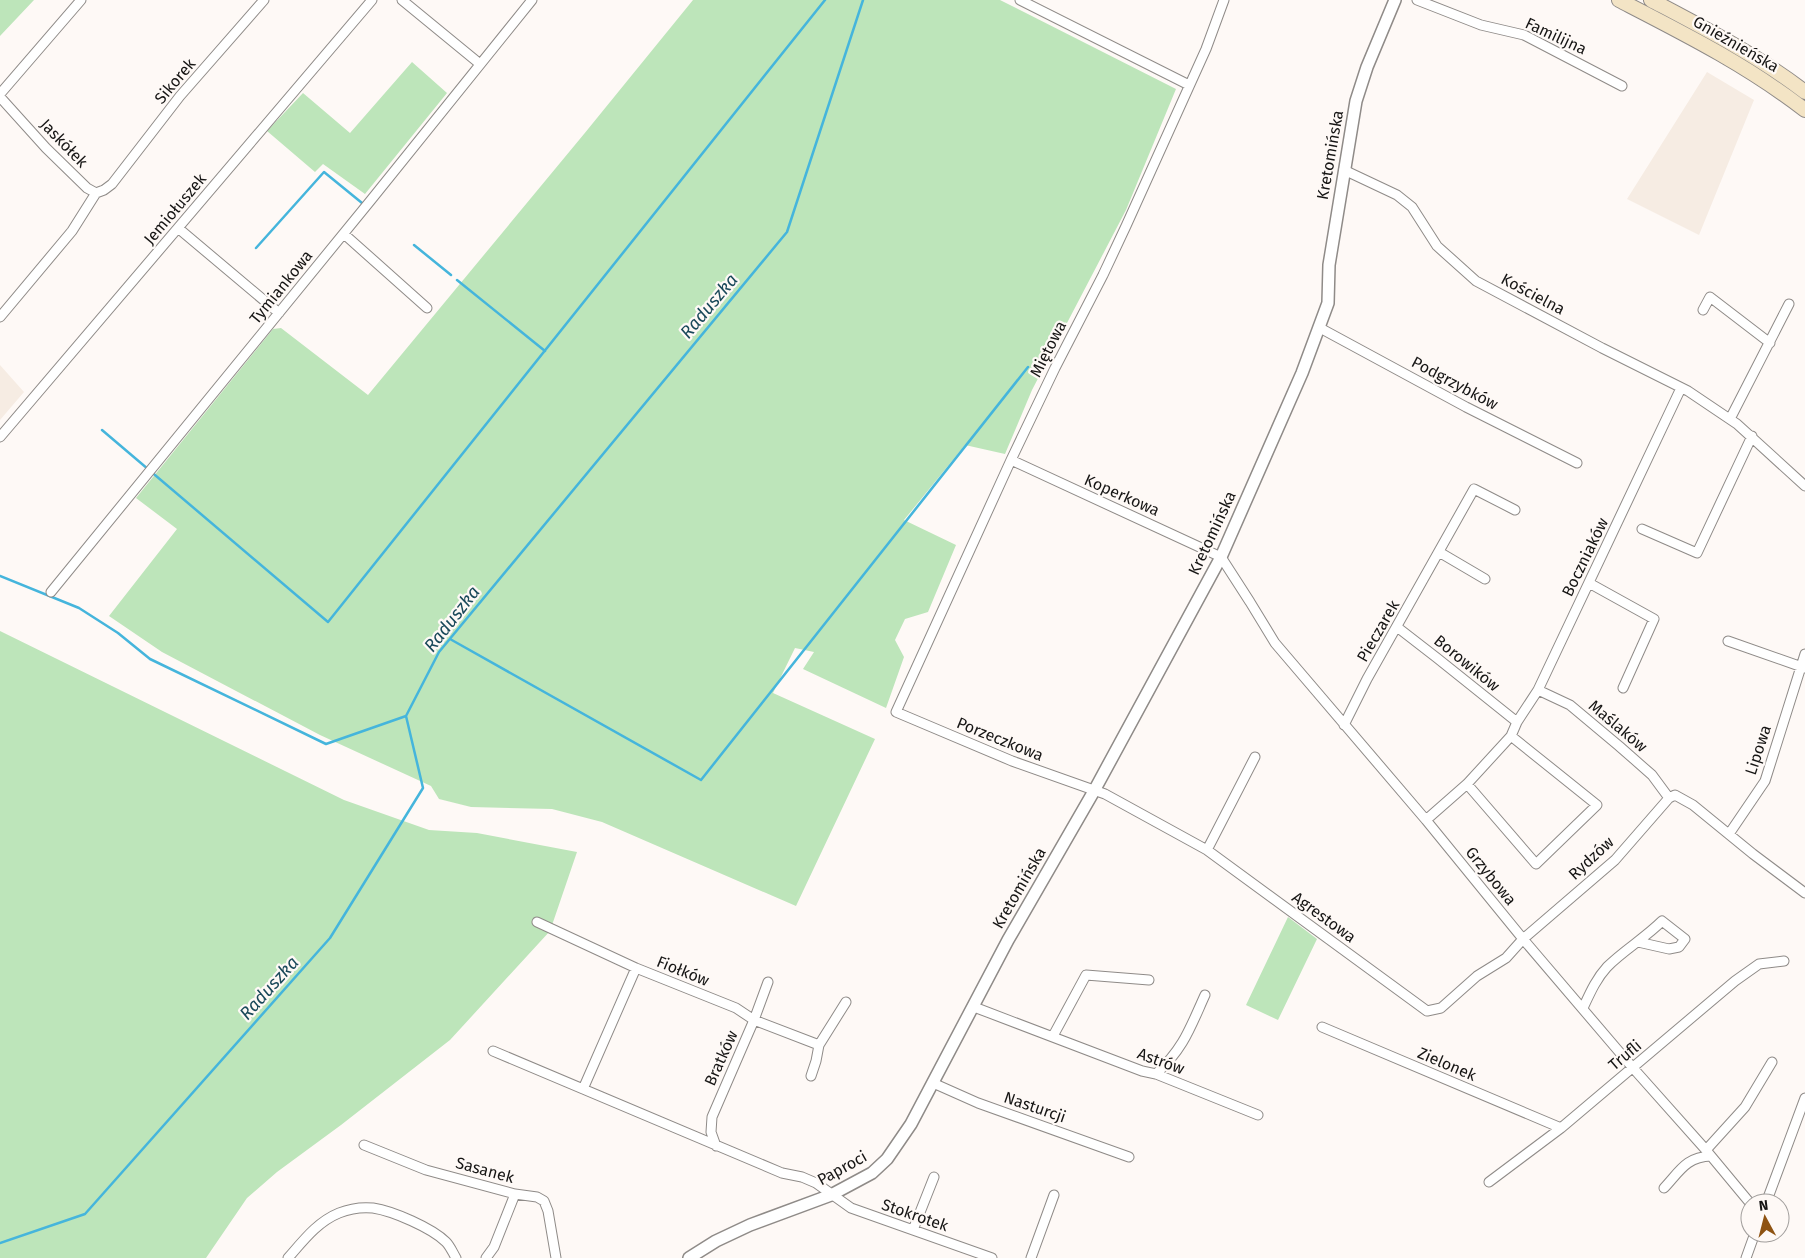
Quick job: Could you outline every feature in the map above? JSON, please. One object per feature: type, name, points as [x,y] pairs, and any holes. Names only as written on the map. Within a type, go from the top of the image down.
[{"type":"main road","name":"Gnieźnieńska","points":[[1619,0],[1736,62],[1774,86],[1805,110]]},
{"type":"main road","name":"Gnieźnieńska","points":[[1651,0],[1738,46],[1805,92]]},
{"type":"street","points":[[0,96],[81,0]]},
{"type":"street","name":"Sikorek","points":[[96,193],[112,184],[180,96],[264,0]]},
{"type":"street","name":"Jemiołuszek","points":[[0,437],[372,0]]},
{"type":"street","points":[[402,0],[480,64]]},
{"type":"street","name":"Tymiankowa","points":[[51,592],[344,234],[532,0]]},
{"type":"street","points":[[1020,0],[1189,85]]},
{"type":"street","name":"Miętowa","points":[[896,712],[1011,460],[1103,274],[1206,49],[1224,0]]},
{"type":"street","name":"Kretomińska","points":[[955,1042],[1018,923],[1094,791],[1221,557],[1302,373],[1328,303],[1329,265],[1358,94],[1395,0]]},
{"type":"street","name":"Familijna","points":[[1417,0],[1481,25],[1524,35],[1622,86]]},
{"type":"street","name":"Jaskółek","points":[[0,96],[46,148],[87,188],[96,193]]},
{"type":"street","name":"Kościelna","points":[[1344,170],[1397,195],[1412,207],[1437,246],[1476,281],[1681,388],[1752,436],[1805,486]]},
{"type":"street","points":[[0,317],[72,231],[96,193]]},
{"type":"street","points":[[178,228],[279,313]]},
{"type":"street","points":[[344,234],[427,308]]},
{"type":"street","points":[[1703,310],[1710,297],[1770,343]]},
{"type":"street","points":[[1730,420],[1789,304]]},
{"type":"street","name":"Podgrzybków","points":[[1320,328],[1466,407],[1577,463]]},
{"type":"street","name":"Boczniaków","points":[[1426,820],[1468,784],[1511,736],[1517,722],[1538,690],[1681,388]]},
{"type":"street","points":[[1642,529],[1697,553],[1752,436]]},
{"type":"street","name":"Koperkowa","points":[[1011,460],[1221,557]]},
{"type":"street","name":"Pieczarek","points":[[1344,724],[1367,679],[1474,489],[1516,510]]},
{"type":"street","points":[[1438,552],[1485,580]]},
{"type":"street","name":"Grzybowa","points":[[1221,557],[1275,643],[1633,1068],[1709,1153],[1742,1193]]},
{"type":"street","points":[[1589,583],[1654,618],[1623,688]]},
{"type":"street","name":"Borowików","points":[[1397,628],[1438,658],[1517,722]]},
{"type":"street","points":[[1728,641],[1803,667]]},
{"type":"street","name":"Lipowa","points":[[1729,834],[1765,781],[1803,667],[1805,654]]},
{"type":"street","name":"Maślaków","points":[[1538,690],[1570,705],[1652,774],[1672,797],[1693,805],[1805,893]]},
{"type":"street","name":"Porzeczkowa","points":[[896,712],[1012,761],[1094,791]]},
{"type":"street","points":[[1468,784],[1536,864],[1597,806],[1511,736]]},
{"type":"street","points":[[1207,850],[1255,757]]},
{"type":"street","name":"Agrestowa","points":[[1094,791],[1106,794],[1207,850],[1428,1012],[1440,1008],[1477,976],[1506,958],[1523,938]]},
{"type":"street","name":"Rydzów","points":[[1523,938],[1615,860],[1672,797]]},
{"type":"street","points":[[1583,1008],[1593,986],[1608,966],[1662,921],[1685,939],[1679,947],[1669,948],[1638,942]]},
{"type":"street","name":"Fiołków","points":[[537,922],[636,968],[736,1008],[754,1020],[819,1045]]},
{"type":"street","name":"Trufli","points":[[1489,1182],[1561,1128],[1743,975],[1759,964],[1784,961]]},
{"type":"street","points":[[583,1089],[636,968]]},
{"type":"street","points":[[1053,1036],[1086,975],[1149,980]]},
{"type":"street","name":"Bratków","points":[[716,1146],[711,1132],[712,1116],[754,1020],[768,982]]},
{"type":"street","points":[[1156,1074],[1179,1050],[1205,995]]},
{"type":"street","points":[[810,1076],[816,1061],[819,1045],[846,1002]]},
{"type":"street","name":"Astrów","points":[[974,1006],[1156,1074],[1258,1115]]},
{"type":"street","name":"Zielonek","points":[[1322,1027],[1561,1128]]},
{"type":"street","name":"Paproci","points":[[689,1258],[716,1241],[750,1225],[831,1195],[872,1173],[887,1159],[907,1130],[955,1042]]},
{"type":"street","points":[[493,1052],[782,1173],[816,1183],[831,1195]]},
{"type":"street","points":[[1689,1161],[1709,1153],[1745,1107],[1772,1062]]},
{"type":"street","name":"Nasturcji","points":[[933,1083],[978,1103],[1129,1157]]},
{"type":"street","points":[[1770,1193],[1805,1098]]},
{"type":"street","points":[[1664,1188],[1694,1154],[1695,1138]]},
{"type":"street","name":"Sasanek","points":[[364,1145],[426,1170],[515,1194],[537,1197],[544,1202],[548,1211],[556,1258]]},
{"type":"street","points":[[913,1230],[934,1177]]},
{"type":"street","points":[[486,1258],[494,1246],[515,1194]]},
{"type":"street","name":"Stokrotek","points":[[831,1195],[851,1208],[992,1258]]},
{"type":"street","points":[[1030,1258],[1054,1195]]},
{"type":"street","points":[[288,1258],[316,1227],[328,1218],[341,1212],[360,1208],[373,1208],[407,1219],[435,1233],[447,1243],[456,1258]]},
{"type":"street","points":[[1746,1258],[1751,1243]]},
{"type":"shaded area","points":[[1707,72],[1754,100],[1699,235],[1627,199]]},
{"type":"shaded area","points":[[0,365],[24,392],[0,420]]},
{"type":"green space","points":[[0,0],[34,0],[0,36]]},
{"type":"green space","points":[[693,0],[1000,0],[1176,89],[1126,210],[1032,390],[1005,454],[965,445],[904,520],[956,545],[928,612],[905,619],[895,640],[904,657],[886,708],[803,669],[814,652],[795,648],[773,693],[875,739],[796,906],[602,822],[552,809],[471,807],[439,799],[431,786],[320,735],[162,652],[109,616],[177,529],[136,498],[273,329],[281,328],[368,395]]},
{"type":"green space","points":[[412,62],[447,93],[365,194],[323,164],[315,172],[267,131],[303,93],[350,133]]},
{"type":"green space","points":[[0,631],[344,800],[429,830],[477,833],[577,852],[550,931],[450,1040],[277,1172],[247,1198],[206,1258],[0,1258]]},
{"type":"green space","points":[[1288,917],[1317,939],[1278,1020],[1246,1005]]},
{"type":"waterway","points":[[102,430],[328,622],[825,0]]},
{"type":"waterway","name":"Raduszka","points":[[0,1243],[85,1214],[330,938],[423,788],[406,716],[439,652],[787,232],[863,0]]},
{"type":"waterway","points":[[256,248],[324,172],[362,203]]},
{"type":"waterway","points":[[414,245],[451,275]]},
{"type":"waterway","points":[[457,280],[545,351]]},
{"type":"waterway","points":[[450,639],[701,780],[1028,367]]},
{"type":"waterway","points":[[0,576],[79,608],[118,633],[150,659],[326,744],[406,716]]}]
